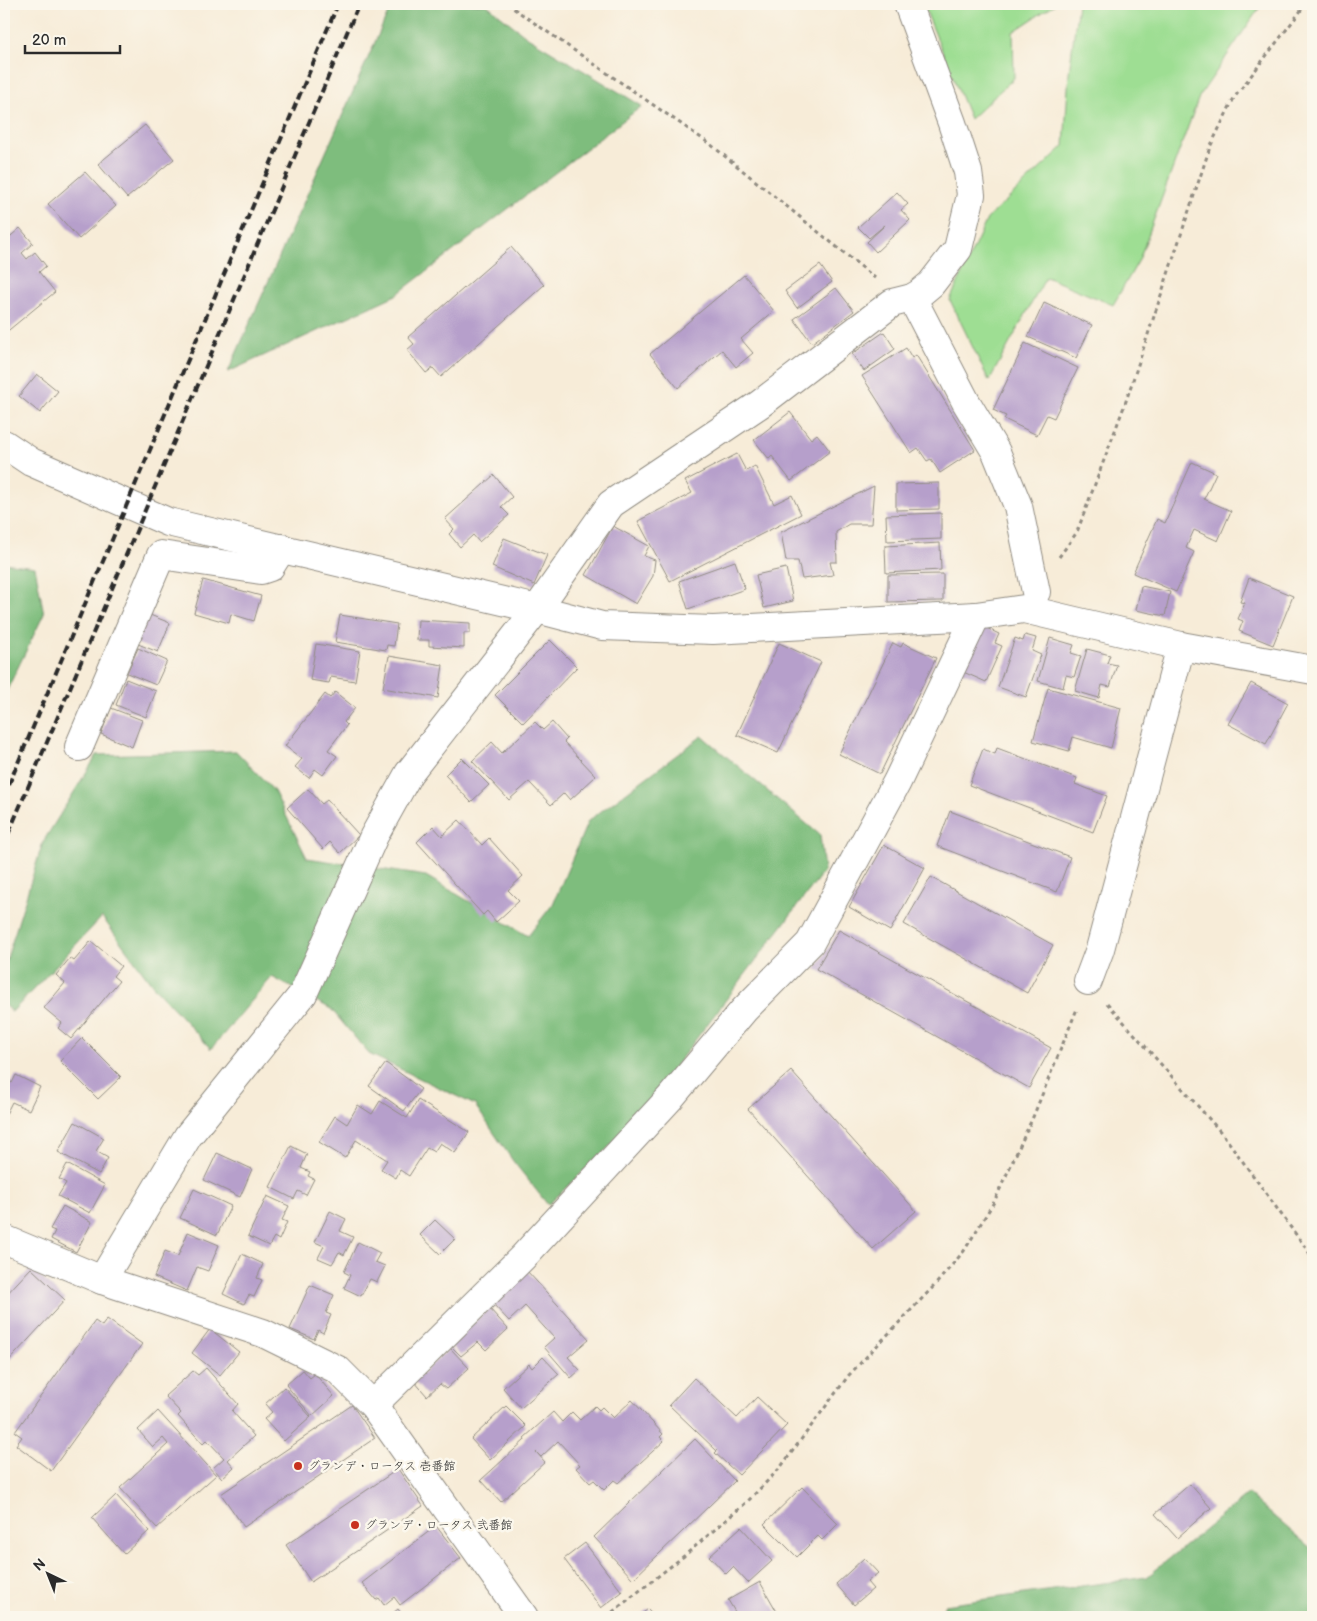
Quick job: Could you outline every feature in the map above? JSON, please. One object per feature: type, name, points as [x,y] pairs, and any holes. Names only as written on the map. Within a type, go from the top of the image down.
[{"type":"street","points":[[102,1280],[188,1136],[303,994],[374,836],[409,772],[537,609],[612,504],[760,404],[892,303],[912,298],[931,284],[958,249],[970,195],[968,172],[908,4]]},
{"type":"street","points":[[912,298],[966,402],[996,452],[1018,506],[1036,592]]},
{"type":"street","points":[[4,444],[31,462],[168,522],[602,626],[713,630],[976,616],[1024,609],[1181,646],[1313,670]]},
{"type":"street","points":[[79,747],[161,555],[262,570],[270,566],[282,548]]},
{"type":"street","points":[[373,1405],[523,1257],[670,1098],[744,1010],[810,943],[897,782],[976,616]]},
{"type":"street","points":[[1088,981],[1100,949],[1181,646]]},
{"type":"street","points":[[4,1239],[102,1280],[263,1332],[338,1370],[373,1405],[524,1617]]},
{"type":"path","points":[[507,4],[710,144],[894,294],[912,298]]},
{"type":"path","points":[[1036,592],[1077,532],[1125,404],[1210,148],[1234,98],[1306,4]]},
{"type":"path","points":[[606,1617],[684,1556],[748,1501],[773,1475],[849,1375],[964,1251],[994,1202],[1033,1118],[1088,981],[1226,1137],[1313,1258]]},
{"type":"green space","points":[[392,4],[486,4],[526,36],[642,106],[396,295],[228,372]]},
{"type":"green space","points":[[923,4],[1055,4],[1013,32],[1014,78],[970,119]]},
{"type":"green space","points":[[1078,4],[1262,4],[1199,97],[1139,260],[1113,305],[1046,277],[989,381],[950,300],[987,219],[1064,146],[1069,73]]},
{"type":"green space","points":[[4,563],[35,567],[44,614],[4,696]]},
{"type":"green space","points":[[702,736],[820,835],[824,871],[626,1131],[548,1205],[513,1161],[475,1105],[369,1054],[331,1009],[272,977],[211,1049],[154,987],[102,917],[12,1012],[4,1005],[4,968],[43,842],[97,755],[236,751],[274,791],[307,858],[426,876],[528,936],[553,904],[588,821]]},
{"type":"green space","points":[[1248,1494],[1313,1550],[1313,1617],[943,1617],[944,1605],[1147,1577]]},
{"type":"building","points":[[145,125],[174,159],[127,198],[98,164]]},
{"type":"building","points":[[85,172],[116,206],[79,239],[48,204]]},
{"type":"building","points":[[897,192],[908,204],[901,210],[910,220],[876,252],[867,242],[885,225],[869,238],[858,227]]},
{"type":"building","points":[[20,228],[33,243],[22,253],[27,259],[35,252],[46,266],[39,272],[55,292],[4,334],[4,242]]},
{"type":"building","points":[[511,247],[544,285],[441,377],[433,368],[426,373],[407,350],[414,344],[408,337]]},
{"type":"building","points":[[820,265],[832,282],[797,308],[785,291]]},
{"type":"building","points":[[744,275],[774,311],[741,339],[753,353],[736,367],[722,350],[678,388],[650,354]]},
{"type":"building","points":[[836,288],[854,311],[812,343],[794,319]]},
{"type":"building","points":[[1044,303],[1092,325],[1076,358],[1028,337]]},
{"type":"building","points":[[884,332],[895,349],[864,371],[852,354]]},
{"type":"building","points":[[1025,343],[1078,368],[1054,418],[1047,415],[1037,435],[1004,419],[1006,416],[993,410]]},
{"type":"building","points":[[906,348],[912,358],[916,355],[975,450],[940,473],[931,459],[927,461],[918,448],[911,453],[862,376]]},
{"type":"building","points":[[37,374],[58,391],[40,413],[19,396]]},
{"type":"building","points":[[790,412],[811,439],[817,434],[830,451],[791,481],[772,456],[769,459],[754,440]]},
{"type":"building","points":[[737,454],[746,471],[755,466],[774,504],[792,495],[801,514],[670,581],[638,521],[692,493],[685,481]]},
{"type":"building","points":[[1192,462],[1216,473],[1204,499],[1231,511],[1218,541],[1194,530],[1186,548],[1194,552],[1176,592],[1133,573],[1157,519],[1165,523]]},
{"type":"building","points":[[494,475],[512,497],[501,507],[509,515],[479,542],[473,535],[460,547],[449,534],[454,529],[445,519]]},
{"type":"building","points":[[939,483],[939,509],[896,510],[896,484]]},
{"type":"building","points":[[874,486],[871,524],[849,524],[836,532],[837,562],[830,562],[833,575],[802,579],[798,561],[786,561],[781,532]]},
{"type":"building","points":[[941,513],[941,539],[887,541],[886,515]]},
{"type":"building","points":[[613,526],[649,546],[644,556],[655,560],[653,576],[636,604],[586,575]]},
{"type":"building","points":[[504,538],[547,555],[534,585],[492,567]]},
{"type":"building","points":[[940,543],[941,570],[886,573],[885,546]]},
{"type":"building","points":[[735,561],[745,589],[688,609],[679,581]]},
{"type":"building","points":[[786,568],[793,601],[764,608],[756,575]]},
{"type":"building","points":[[943,574],[943,601],[888,602],[888,575]]},
{"type":"building","points":[[1249,578],[1293,596],[1273,645],[1239,631],[1243,621],[1238,619],[1245,603],[1240,602]]},
{"type":"building","points":[[203,580],[261,596],[254,621],[231,614],[229,623],[194,613]]},
{"type":"building","points":[[1141,586],[1170,592],[1165,616],[1136,610]]},
{"type":"building","points":[[145,613],[170,623],[158,652],[133,642]]},
{"type":"building","points":[[340,615],[397,624],[394,646],[387,645],[386,650],[335,642]]},
{"type":"building","points":[[418,620],[470,623],[470,633],[464,633],[464,648],[429,646],[429,640],[417,640]]},
{"type":"building","points":[[982,626],[999,634],[995,643],[1002,646],[986,682],[961,671]]},
{"type":"building","points":[[1025,635],[1036,638],[1032,651],[1041,655],[1026,697],[998,687],[1015,638],[1023,641]]},
{"type":"building","points":[[1050,638],[1074,645],[1071,653],[1081,656],[1074,677],[1066,675],[1063,688],[1038,681]]},
{"type":"building","points":[[550,640],[577,667],[523,723],[495,695]]},
{"type":"building","points":[[779,643],[821,662],[778,753],[737,735]]},
{"type":"building","points":[[893,643],[901,647],[903,643],[936,658],[880,774],[839,754]]},
{"type":"building","points":[[316,644],[360,651],[355,681],[331,677],[329,683],[310,680]]},
{"type":"building","points":[[138,648],[167,661],[156,685],[127,673]]},
{"type":"building","points":[[1087,649],[1110,655],[1107,663],[1117,665],[1110,687],[1102,685],[1099,698],[1075,691]]},
{"type":"building","points":[[389,656],[443,665],[438,698],[383,688]]},
{"type":"building","points":[[126,679],[156,691],[146,717],[116,705]]},
{"type":"building","points":[[1251,683],[1288,703],[1266,744],[1228,724]]},
{"type":"building","points":[[1048,688],[1121,708],[1111,748],[1073,737],[1069,751],[1033,741]]},
{"type":"building","points":[[335,692],[355,708],[344,722],[347,725],[328,750],[337,756],[323,775],[315,769],[309,778],[295,767],[302,759],[285,746],[325,694],[330,698]]},
{"type":"building","points":[[111,708],[142,720],[132,747],[101,734]]},
{"type":"building","points":[[535,722],[543,730],[552,722],[567,739],[564,742],[596,776],[570,800],[564,793],[551,805],[529,782],[509,800],[472,761],[492,742],[502,753]]},
{"type":"building","points":[[997,748],[1077,778],[1075,784],[1107,796],[1093,832],[969,785],[983,749],[995,754]]},
{"type":"building","points":[[462,758],[489,785],[471,802],[445,775]]},
{"type":"building","points":[[308,789],[322,804],[327,800],[359,835],[340,853],[330,842],[323,849],[287,808]]},
{"type":"building","points":[[950,811],[1070,857],[1057,892],[937,846]]},
{"type":"building","points":[[459,820],[482,845],[489,838],[523,876],[508,890],[519,901],[496,922],[487,911],[483,915],[417,842],[433,826],[442,836]]},
{"type":"building","points":[[884,845],[925,868],[890,931],[849,907]]},
{"type":"building","points":[[931,877],[1053,945],[1027,993],[904,924]]},
{"type":"building","points":[[839,930],[1051,1048],[1029,1088],[816,969]]},
{"type":"building","points":[[91,941],[121,966],[113,976],[119,981],[71,1039],[58,1028],[62,1023],[44,1008],[65,983],[56,975],[70,958],[74,961]]},
{"type":"building","points":[[82,1038],[121,1077],[98,1099],[60,1061]]},
{"type":"building","points":[[386,1063],[421,1089],[404,1111],[369,1086]]},
{"type":"building","points":[[791,1071],[916,1211],[873,1249],[748,1109]]},
{"type":"building","points":[[16,1075],[40,1087],[29,1110],[12,1102],[4,1118],[4,1078],[12,1083]]},
{"type":"building","points":[[418,1100],[469,1132],[455,1153],[440,1143],[434,1152],[427,1148],[409,1176],[400,1170],[396,1178],[381,1169],[387,1160],[356,1140],[345,1158],[319,1142],[335,1116],[347,1124],[358,1105],[372,1114],[380,1101],[407,1118]]},
{"type":"building","points":[[75,1122],[104,1138],[96,1151],[108,1158],[99,1174],[58,1152]]},
{"type":"building","points":[[291,1146],[307,1154],[301,1168],[310,1172],[308,1176],[314,1179],[306,1195],[298,1191],[294,1199],[270,1187]]},
{"type":"building","points":[[217,1153],[252,1169],[240,1197],[204,1180]]},
{"type":"building","points":[[67,1164],[105,1185],[90,1213],[58,1196],[66,1183],[59,1179]]},
{"type":"building","points":[[194,1189],[231,1206],[217,1235],[180,1218]]},
{"type":"building","points":[[267,1196],[289,1206],[282,1220],[287,1222],[279,1240],[274,1237],[269,1246],[248,1236]]},
{"type":"building","points":[[63,1206],[92,1222],[76,1252],[51,1239],[55,1231],[50,1229]]},
{"type":"building","points":[[330,1211],[346,1219],[340,1231],[353,1237],[344,1255],[339,1252],[332,1264],[318,1258],[324,1246],[315,1242]]},
{"type":"building","points":[[435,1220],[455,1239],[440,1254],[420,1235]]},
{"type":"building","points":[[188,1232],[219,1245],[208,1271],[197,1267],[187,1291],[154,1277],[165,1251],[178,1256]]},
{"type":"building","points":[[358,1242],[380,1253],[375,1262],[385,1266],[377,1282],[370,1279],[361,1296],[344,1288],[350,1275],[344,1272]]},
{"type":"building","points":[[242,1254],[263,1264],[257,1278],[262,1280],[254,1297],[249,1295],[244,1304],[223,1294]]},
{"type":"building","points":[[31,1268],[65,1300],[4,1366],[4,1297]]},
{"type":"building","points":[[527,1271],[589,1339],[568,1357],[580,1370],[571,1378],[544,1347],[554,1338],[525,1306],[509,1321],[492,1303]]},
{"type":"building","points":[[310,1285],[334,1295],[326,1313],[331,1315],[323,1333],[318,1330],[314,1339],[290,1329]]},
{"type":"building","points":[[489,1308],[508,1329],[486,1350],[478,1342],[461,1356],[450,1345]]},
{"type":"building","points":[[107,1319],[142,1344],[51,1471],[16,1445],[22,1437],[15,1432],[95,1321],[102,1326]]},
{"type":"building","points":[[210,1329],[239,1352],[220,1375],[192,1353]]},
{"type":"building","points":[[450,1348],[469,1368],[446,1389],[440,1384],[427,1396],[414,1381]]},
{"type":"building","points":[[543,1357],[559,1374],[521,1408],[503,1388],[529,1364],[532,1368]]},
{"type":"building","points":[[206,1368],[238,1404],[232,1411],[254,1436],[228,1460],[234,1467],[222,1478],[213,1468],[224,1458],[207,1440],[203,1444],[178,1416],[181,1413],[165,1396],[193,1371],[198,1375]]},
{"type":"building","points":[[303,1370],[310,1378],[315,1374],[334,1396],[312,1416],[286,1385]]},
{"type":"building","points":[[694,1378],[737,1418],[757,1397],[787,1425],[739,1475],[669,1405]]},
{"type":"building","points":[[284,1387],[311,1417],[284,1441],[264,1419],[272,1412],[265,1404]]},
{"type":"building","points":[[632,1400],[663,1434],[660,1437],[664,1441],[618,1483],[614,1480],[604,1490],[594,1480],[590,1483],[576,1468],[580,1465],[558,1441],[541,1457],[536,1452],[545,1462],[501,1502],[481,1480],[553,1412],[562,1422],[572,1412],[580,1420],[595,1406],[599,1410],[602,1407],[613,1418]]},
{"type":"building","name":"グランデ・ロータス 壱番館","points":[[352,1405],[375,1438],[244,1527],[221,1494]]},
{"type":"building","points":[[506,1406],[526,1426],[490,1460],[471,1439]]},
{"type":"building","points":[[158,1411],[216,1475],[157,1528],[120,1488],[168,1444],[163,1438],[153,1447],[138,1430]]},
{"type":"building","points":[[695,1439],[735,1481],[633,1579],[594,1537]]},
{"type":"building","name":"グランデ・ロータス 弐番館","points":[[398,1469],[423,1506],[311,1582],[286,1545]]},
{"type":"building","points":[[1190,1484],[1211,1508],[1177,1538],[1155,1514]]},
{"type":"building","points":[[802,1487],[838,1524],[822,1540],[818,1536],[797,1557],[764,1524]]},
{"type":"building","points":[[116,1495],[149,1531],[124,1554],[92,1518]]},
{"type":"building","points":[[436,1526],[461,1558],[400,1605],[394,1597],[384,1605],[379,1598],[376,1600],[362,1583]]},
{"type":"building","points":[[741,1527],[772,1561],[748,1583],[733,1567],[726,1574],[709,1556]]},
{"type":"building","points":[[585,1543],[622,1592],[601,1608],[564,1559]]},
{"type":"building","points":[[864,1558],[878,1573],[867,1582],[873,1589],[854,1605],[836,1584]]},
{"type":"building","points":[[760,1582],[780,1617],[738,1617],[728,1600]]},
{"type":"building","points":[[398,1609],[404,1617],[388,1617]]},
{"type":"building","points":[[648,1609],[655,1617],[638,1617]]},
{"type":"railway","points":[[4,796],[338,4]]},
{"type":"railway","points":[[4,844],[359,4]]},
{"type":"place","name":"グランデ・ロータス 壱番館","points":[[298,1466]]},
{"type":"place","name":"グランデ・ロータス 弐番館","points":[[355,1525]]}]
